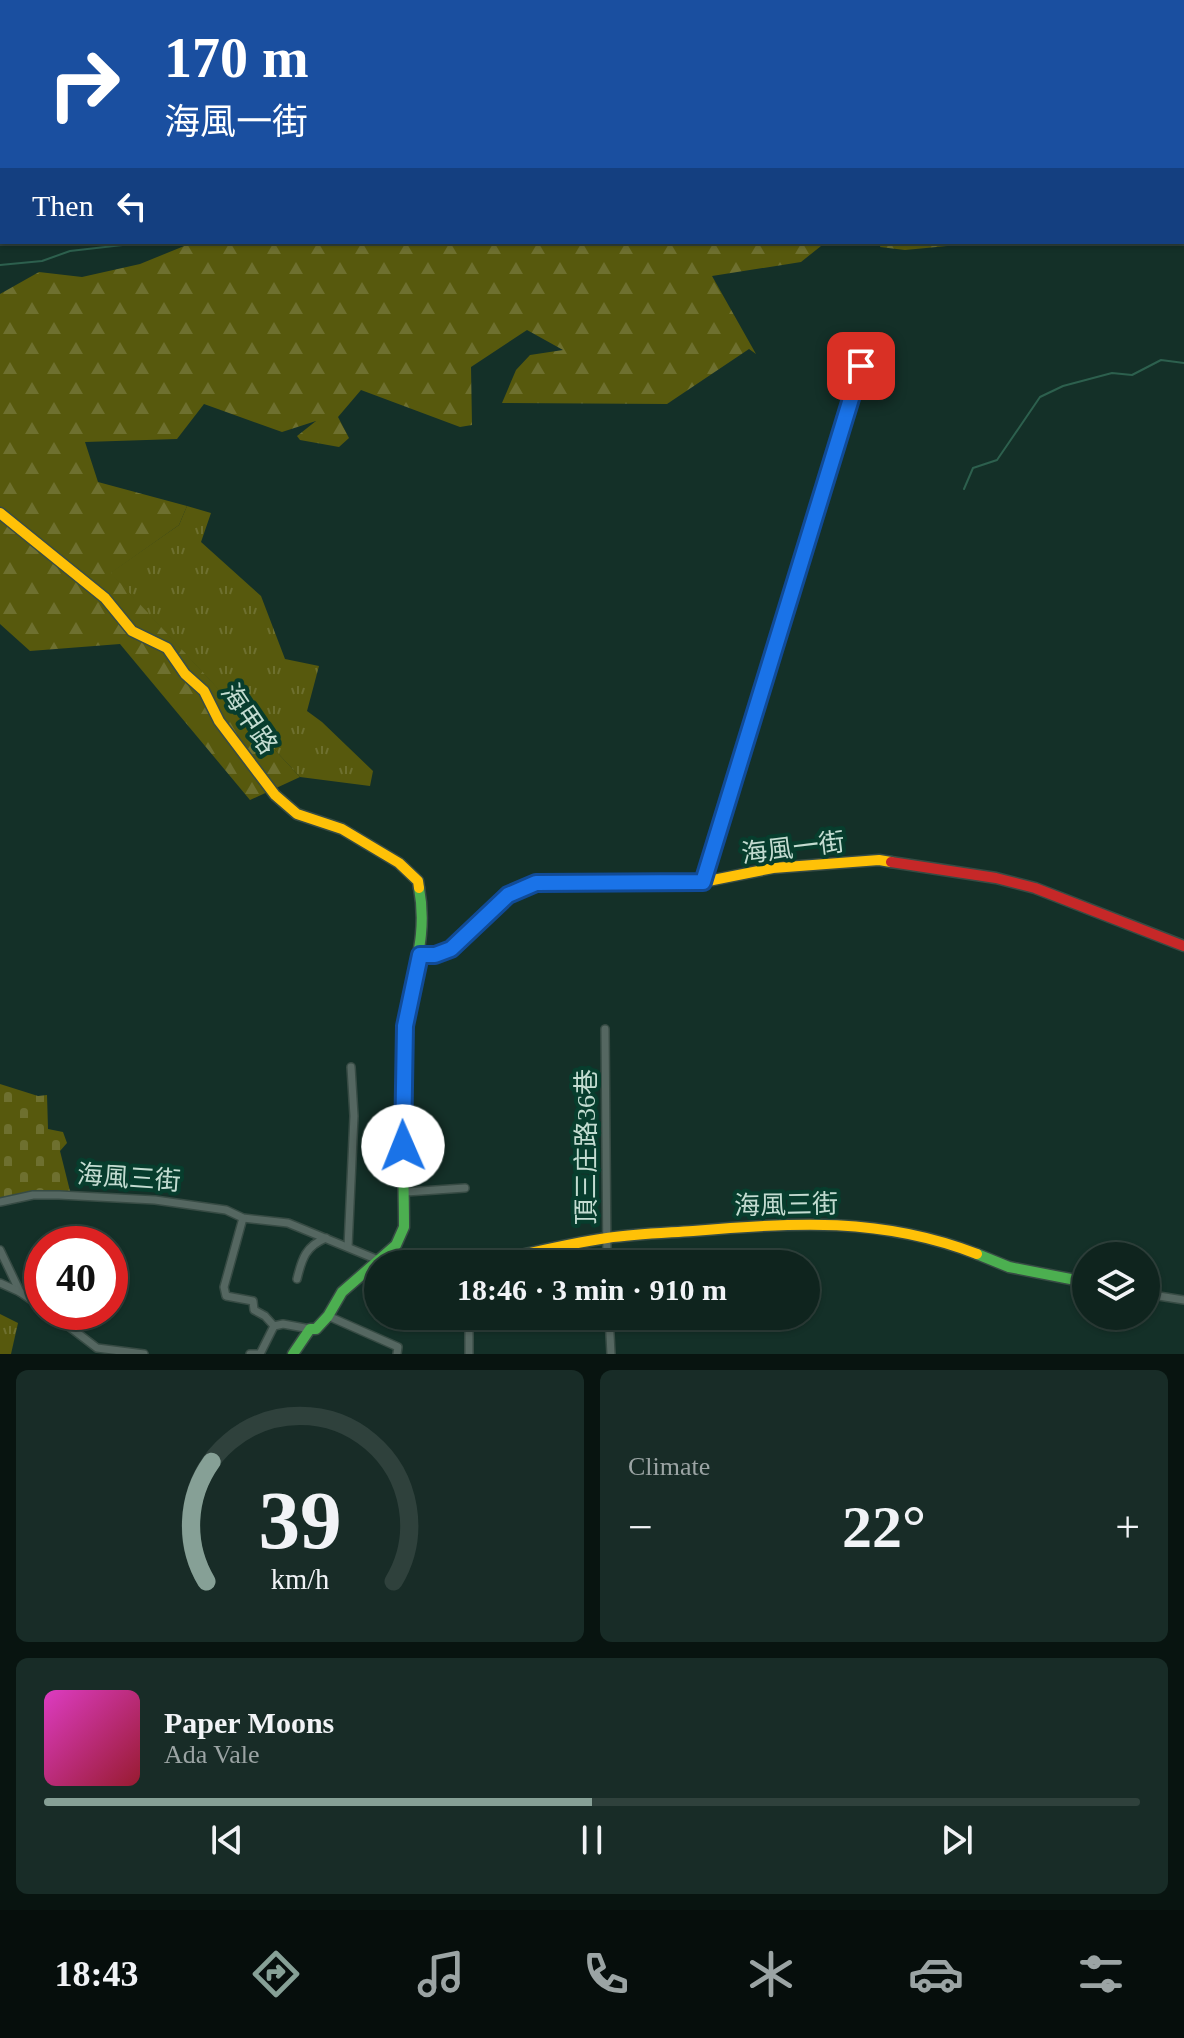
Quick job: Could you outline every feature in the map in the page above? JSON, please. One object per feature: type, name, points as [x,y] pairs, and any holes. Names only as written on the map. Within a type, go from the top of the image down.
[{"type":"main road","name":"海甲路","points":[[0,513],[105,598],[132,631],[167,648],[185,674],[204,691],[219,721],[275,795],[297,814],[342,829],[399,863],[418,881],[423,909],[420,955]]},
{"type":"main road","name":"海風一街","points":[[420,955],[435,955],[451,949],[508,895],[536,883],[703,882],[773,868],[879,860],[996,878],[1035,888],[1184,946]]},
{"type":"main road","points":[[393,1250],[404,1227],[406,1192],[402,1124],[405,1026],[420,955]]},
{"type":"main road","name":"海風三街","points":[[548,1250],[606,1238],[776,1225],[876,1227],[940,1240],[1009,1267],[1072,1279]]},
{"type":"main road","points":[[293,1354],[310,1329],[316,1329],[328,1316],[342,1292],[364,1277]]},
{"type":"street","points":[[703,882],[869,337]]},
{"type":"street","name":"頂三庄路36巷","points":[[605,1029],[606,1250]]},
{"type":"street","points":[[348,1247],[354,1116],[351,1067]]},
{"type":"street","points":[[406,1192],[465,1188]]},
{"type":"street","name":"海風三街","points":[[0,1202],[33,1195],[155,1200],[226,1210],[243,1218],[288,1223],[364,1253]]},
{"type":"street","points":[[243,1218],[224,1287],[226,1296],[253,1301],[254,1310],[274,1326]]},
{"type":"street","points":[[297,1279],[310,1244],[326,1238]]},
{"type":"street","points":[[0,1250],[20,1292]]},
{"type":"street","points":[[0,1283],[24,1295]]},
{"type":"street","points":[[1160,1296],[1184,1300]]},
{"type":"street","points":[[328,1316],[398,1347],[397,1354]]},
{"type":"street","points":[[274,1326],[283,1324],[310,1329]]},
{"type":"street","points":[[250,1354],[260,1354],[274,1326]]},
{"type":"street","points":[[71,1330],[96,1351],[144,1354]]},
{"type":"street","points":[[469,1330],[469,1354]]},
{"type":"street","points":[[610,1330],[611,1354]]},
{"type":"green space","points":[[189,244],[824,244],[801,262],[712,276],[756,354],[749,349],[667,404],[502,403],[516,370],[530,355],[563,350],[527,330],[471,367],[472,425],[460,427],[361,390],[338,417],[349,438],[339,447],[300,440],[297,436],[316,421],[282,432],[204,404],[177,439],[85,442],[98,482],[187,506],[179,525],[111,573],[300,777],[250,800],[120,644],[30,651],[0,624],[0,294],[39,272],[82,277],[140,264]]},
{"type":"green space","points":[[881,244],[968,244],[905,250],[880,247]]},
{"type":"green space","points":[[187,506],[211,513],[201,542],[261,596],[285,659],[319,666],[307,711],[373,771],[370,786],[300,777],[110,573],[179,525]]},
{"type":"green space","points":[[0,1084],[38,1096],[47,1095],[48,1129],[63,1132],[67,1143],[60,1151],[70,1191],[41,1191],[0,1198]]},
{"type":"green space","points":[[0,1314],[18,1323],[11,1354],[0,1354]]},
{"type":"waterway","points":[[0,265],[42,261],[70,251],[131,244]]},
{"type":"waterway","points":[[964,489],[973,468],[997,460],[1040,397],[1063,386],[1112,373],[1132,375],[1161,360],[1184,363]]},
{"type":"traffic: fast","points":[[293,1354],[310,1329],[316,1329],[328,1316],[342,1292],[396,1245],[404,1227],[403,1053],[422,925],[419,888]]},
{"type":"traffic: fast","points":[[977,1254],[1009,1267],[1072,1279]]},
{"type":"traffic: slow","points":[[0,513],[105,598],[132,631],[167,648],[185,674],[204,691],[219,721],[275,795],[297,814],[342,829],[399,863],[418,881],[419,888]]},
{"type":"traffic: slow","points":[[420,955],[435,955],[451,949],[508,895],[536,883],[703,882],[773,868],[879,860],[891,862]]},
{"type":"traffic: slow","points":[[544,1250],[618,1237],[766,1226],[837,1225],[907,1234],[977,1254]]},
{"type":"traffic: jam","points":[[891,862],[996,878],[1035,888],[1184,946]]},
{"type":"route","points":[[403,1146],[405,1026],[420,955],[435,955],[451,949],[508,895],[536,883],[703,882],[861,366]]}]
